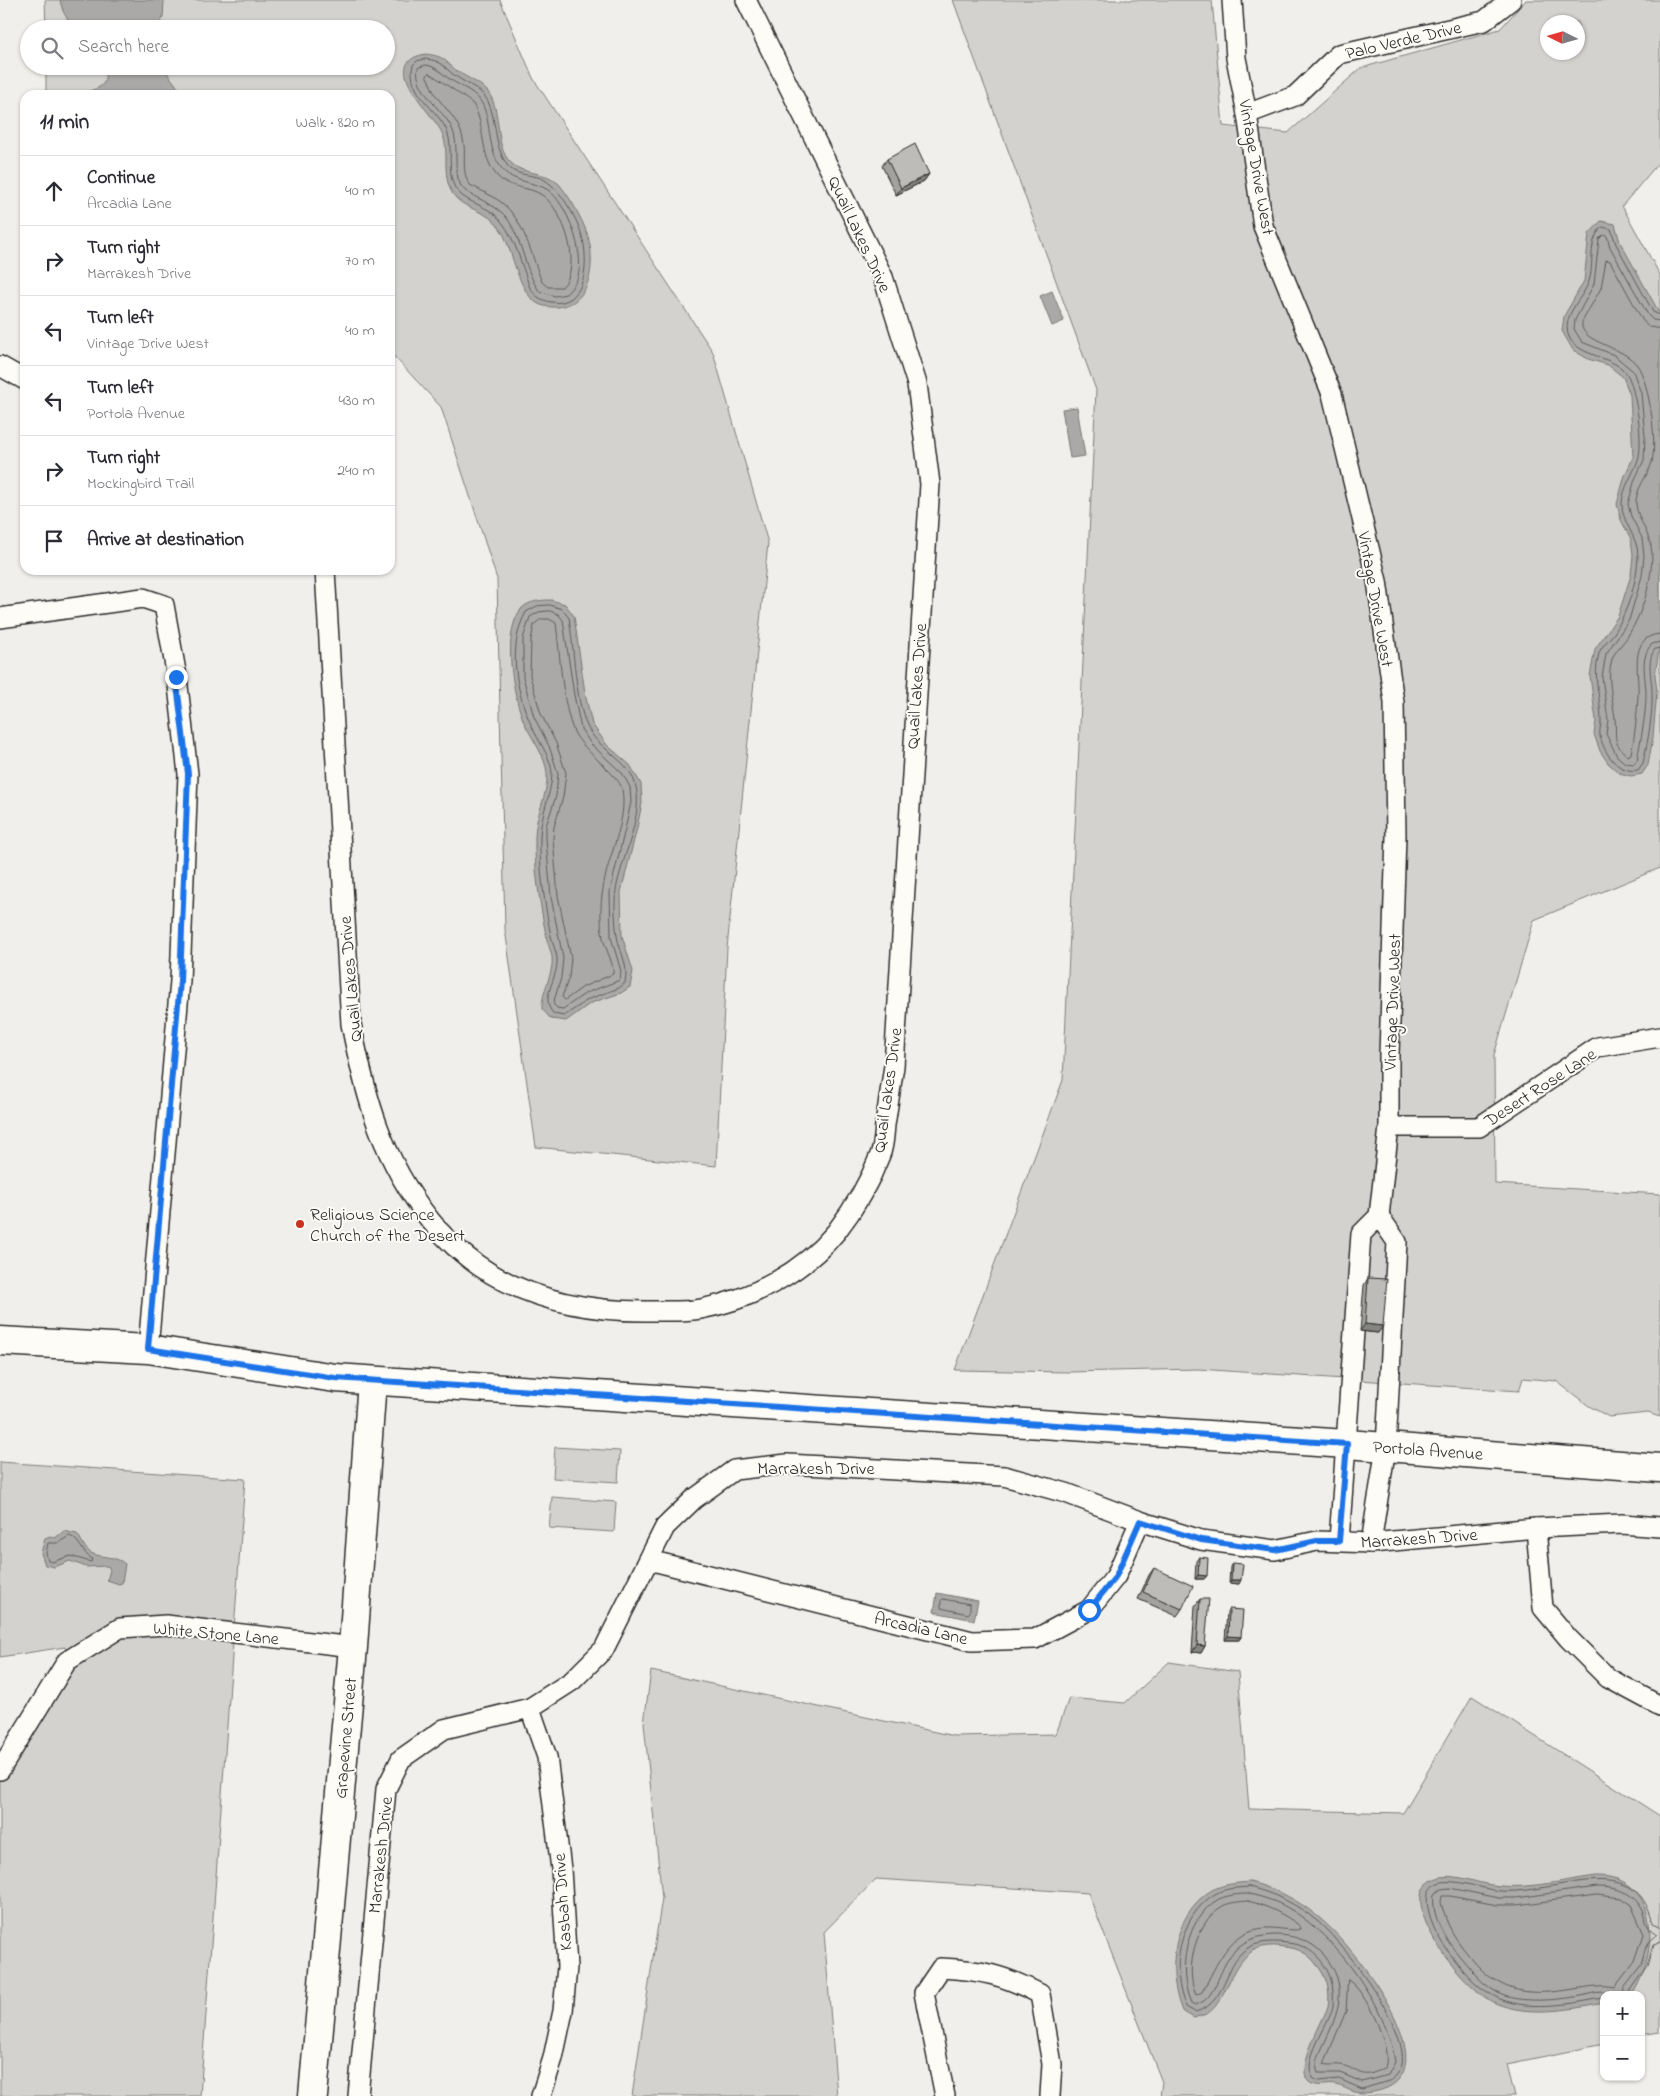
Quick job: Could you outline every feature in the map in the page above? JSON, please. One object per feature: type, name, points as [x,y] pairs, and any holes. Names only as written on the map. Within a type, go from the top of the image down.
[{"type":"street","name":"Quail Lakes Drive","points":[[325,575],[351,1024],[363,1087],[384,1145],[406,1187],[431,1221],[461,1251],[494,1275],[539,1296],[571,1306],[633,1312],[699,1309],[742,1297],[783,1277],[812,1258],[836,1232],[855,1204],[881,1153],[894,1066],[930,484],[918,384],[883,277],[746,0]]},
{"type":"street","name":"Vintage Drive West","points":[[1232,0],[1236,58],[1247,114],[1263,226],[1332,394],[1376,581],[1394,702],[1396,836],[1389,1055],[1389,1126],[1379,1216]]},
{"type":"street","name":"Palo Verde Drive","points":[[1247,114],[1295,96],[1339,54],[1484,21],[1511,0]]},
{"type":"street","points":[[0,366],[20,377]]},
{"type":"street","points":[[0,618],[143,598],[164,606],[176,677],[188,774],[180,981],[148,1349]]},
{"type":"street","name":"Desert Rose Lane","points":[[1389,1126],[1479,1127],[1598,1048],[1660,1037]]},
{"type":"street","points":[[1339,1541],[1360,1234],[1379,1216],[1397,1242],[1386,1447],[1371,1543]]},
{"type":"street","name":"Portola Avenue","points":[[0,1341],[148,1349],[335,1378],[372,1381],[1347,1444],[1660,1468]]},
{"type":"street","name":"Grapevine Street","points":[[314,2096],[352,1647],[372,1381]]},
{"type":"street","name":"Marrakesh Drive","points":[[358,2096],[386,1789],[401,1758],[444,1729],[530,1708],[572,1680],[604,1650],[665,1527],[694,1499],[734,1470],[787,1464],[1004,1476],[1066,1493],[1140,1521],[1201,1540],[1275,1550],[1317,1541],[1371,1543],[1536,1528],[1622,1524],[1660,1527]]},
{"type":"street","name":"Arcadia Lane","points":[[649,1560],[972,1641],[1035,1639],[1089,1610],[1116,1576],[1140,1521]]},
{"type":"street","points":[[1536,1528],[1543,1608],[1568,1638],[1608,1678],[1660,1706]]},
{"type":"street","name":"White Stone Lane","points":[[0,1770],[67,1661],[120,1628],[166,1625],[352,1647]]},
{"type":"street","name":"Kasbah Drive","points":[[530,1708],[547,1757],[561,1869],[567,1967],[563,2011],[553,2058],[541,2096]]},
{"type":"street","points":[[944,2096],[924,1993],[941,1968],[972,1970],[1010,1978],[1040,1994],[1052,2064],[1050,2096]]},
{"type":"shaded area","points":[[45,0],[500,0],[533,78],[713,352],[768,543],[727,948],[716,1166],[536,1147],[505,929],[497,579],[441,407],[395,357],[395,90],[46,90],[46,75],[395,75],[395,20],[46,20]]},
{"type":"shaded area","points":[[953,0],[1212,0],[1223,126],[1288,133],[1361,68],[1500,29],[1526,0],[1660,0],[1660,161],[1622,206],[1660,275],[1660,868],[1534,920],[1494,1055],[1495,1184],[1660,1194],[1660,1417],[1648,1413],[1609,1417],[1589,1406],[1556,1381],[1523,1378],[1519,1391],[1198,1369],[1069,1372],[955,1370],[1063,1080],[1096,390]]},
{"type":"shaded area","points":[[555,1447],[620,1451],[618,1482],[553,1478]]},
{"type":"shaded area","points":[[0,1462],[245,1479],[200,2096],[0,2096],[0,1781],[69,1664],[65,1647],[0,1657]]},
{"type":"shaded area","points":[[552,1497],[616,1502],[614,1532],[549,1528]]},
{"type":"shaded area","points":[[1169,1662],[1238,1672],[1249,1809],[1403,1813],[1472,1696],[1660,1816],[1660,2033],[1645,2035],[1645,1991],[1600,1991],[1600,2045],[1507,2064],[1515,2096],[1160,2096],[1162,2082],[1088,1893],[876,1879],[824,1932],[837,2096],[632,2096],[662,1898],[644,1723],[651,1671],[954,1736],[1056,1734],[1069,1698],[1125,1703]]},
{"type":"water","points":[[60,0],[164,0],[162,20],[68,20]]},
{"type":"water","points":[[426,54],[441,58],[488,92],[493,100],[505,156],[511,163],[522,170],[554,180],[563,189],[575,207],[587,233],[591,260],[586,286],[580,296],[571,303],[559,307],[544,306],[535,302],[522,284],[509,247],[499,227],[489,217],[461,202],[451,191],[446,174],[446,149],[442,133],[420,102],[407,78],[406,67],[412,59]]},
{"type":"water","points":[[105,75],[169,75],[180,90],[92,90],[103,84]]},
{"type":"water","points":[[1601,221],[1615,224],[1620,242],[1660,314],[1660,643],[1655,675],[1657,691],[1653,737],[1648,765],[1642,774],[1631,776],[1619,773],[1608,763],[1600,751],[1594,734],[1596,721],[1590,676],[1595,649],[1618,616],[1631,575],[1633,555],[1631,539],[1621,520],[1617,504],[1625,475],[1633,458],[1630,395],[1623,377],[1608,365],[1588,359],[1573,350],[1562,331],[1564,316],[1584,281],[1589,234]]},
{"type":"water","points":[[1052,291],[1064,321],[1052,326],[1040,296]]},
{"type":"water","points":[[1077,407],[1085,456],[1070,458],[1062,409]]},
{"type":"water","points":[[551,600],[565,604],[574,616],[585,693],[592,724],[607,745],[630,765],[641,784],[642,803],[621,892],[622,936],[633,971],[630,987],[621,993],[591,1003],[566,1021],[551,1019],[542,1009],[552,957],[536,874],[535,837],[537,821],[546,790],[547,774],[541,754],[520,711],[511,664],[512,632],[516,618],[522,608],[532,602]]},
{"type":"water","points":[[64,1531],[77,1534],[91,1553],[122,1561],[125,1564],[122,1583],[119,1584],[107,1580],[110,1570],[108,1566],[86,1567],[70,1561],[54,1567],[45,1565],[41,1553],[45,1538],[50,1536],[55,1538]]},
{"type":"water","points":[[937,1593],[978,1601],[974,1620],[934,1612]]},
{"type":"water","points":[[1449,1876],[1500,1886],[1541,1884],[1596,1876],[1617,1879],[1633,1888],[1643,1902],[1648,1919],[1650,1938],[1647,1958],[1641,1978],[1634,1991],[1600,1991],[1600,2004],[1549,2011],[1521,2010],[1495,2003],[1467,1982],[1451,1964],[1426,1922],[1421,1903],[1424,1888],[1437,1878]]},
{"type":"water","points":[[1250,1882],[1287,1896],[1318,1917],[1345,1943],[1379,1989],[1398,2026],[1404,2045],[1406,2062],[1400,2077],[1387,2088],[1359,2093],[1336,2085],[1312,2084],[1306,2077],[1305,2067],[1308,2053],[1328,2006],[1329,1995],[1325,1978],[1320,1968],[1314,1961],[1298,1950],[1280,1946],[1267,1946],[1249,1953],[1236,1969],[1216,2006],[1211,2011],[1194,2018],[1182,2011],[1174,1979],[1174,1962],[1176,1945],[1188,1913],[1199,1900],[1212,1890],[1235,1883]]},
{"type":"building","points":[[915,144],[929,174],[901,188],[887,159]]},
{"type":"building","points":[[1368,1278],[1387,1279],[1383,1326],[1365,1324]]},
{"type":"building","points":[[1199,1557],[1208,1558],[1207,1576],[1198,1575]]},
{"type":"building","points":[[1232,1563],[1243,1564],[1241,1580],[1231,1580]]},
{"type":"building","points":[[1154,1568],[1193,1586],[1182,1609],[1143,1592]]},
{"type":"building","points":[[1200,1599],[1209,1599],[1205,1646],[1197,1645]]},
{"type":"building","points":[[1229,1609],[1243,1610],[1241,1637],[1228,1636]]},
{"type":"place","name":"Religious Science Church of the Desert","points":[[300,1224]]},
{"type":"route","points":[[176,677],[188,774],[180,981],[148,1349],[335,1378],[1347,1444],[1339,1541],[1317,1541],[1275,1550],[1201,1540],[1140,1521],[1116,1576],[1089,1610]]}]
